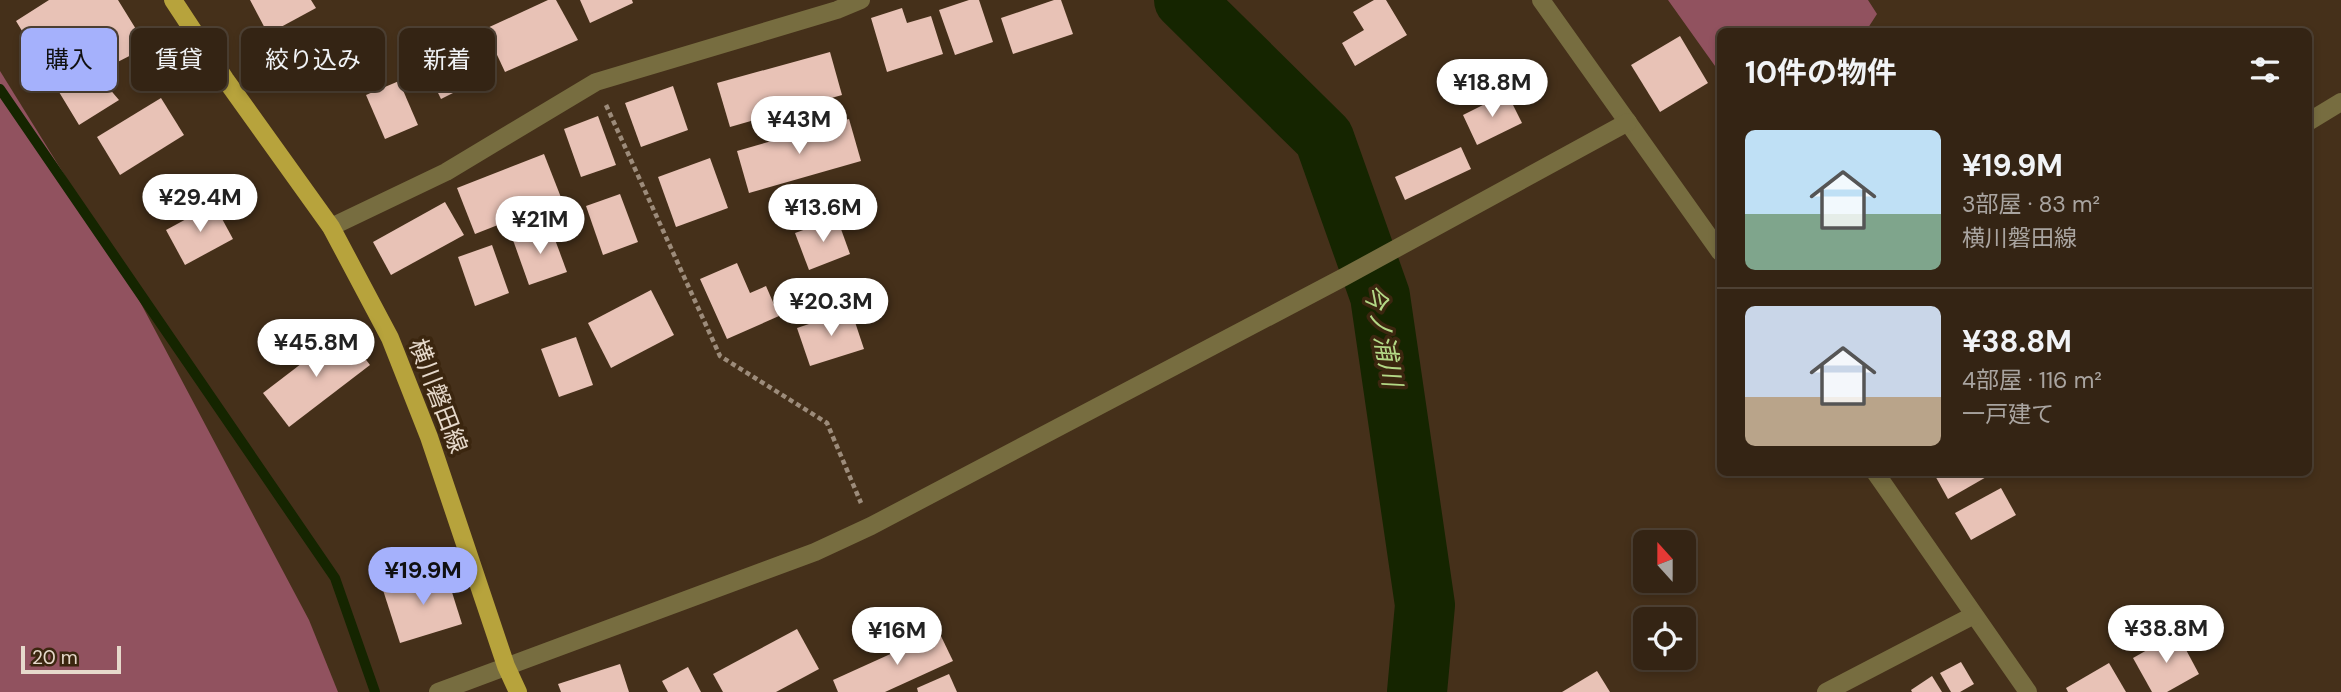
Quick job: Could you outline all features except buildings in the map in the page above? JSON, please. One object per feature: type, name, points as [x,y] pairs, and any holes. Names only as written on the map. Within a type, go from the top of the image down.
[{"type":"main road","name":"横川磐田線","points":[[173,0],[225,79],[331,228],[390,338],[419,413],[506,666],[518,692]]},
{"type":"street","points":[[331,228],[446,172],[596,82],[837,10],[861,0]]},
{"type":"street","points":[[1541,0],[1717,248]]},
{"type":"street","points":[[2312,120],[2341,102]]},
{"type":"street","points":[[438,692],[815,552],[871,526],[1344,277],[1628,121]]},
{"type":"street","points":[[1878,476],[2028,692]]},
{"type":"street","points":[[1826,692],[1974,615]]},
{"type":"path","points":[[596,82],[720,356],[827,423],[871,526]]},
{"type":"shaded area","points":[[1668,0],[1868,0],[1877,14],[1868,28],[1717,28],[1717,69]]},
{"type":"shaded area","points":[[0,71],[121,266],[309,620],[338,692],[0,692]]},
{"type":"waterway","name":"今ノ浦川","points":[[1184,0],[1324,138],[1380,296],[1425,605],[1417,692]]},
{"type":"waterway","points":[[0,89],[335,578],[375,692]]}]
